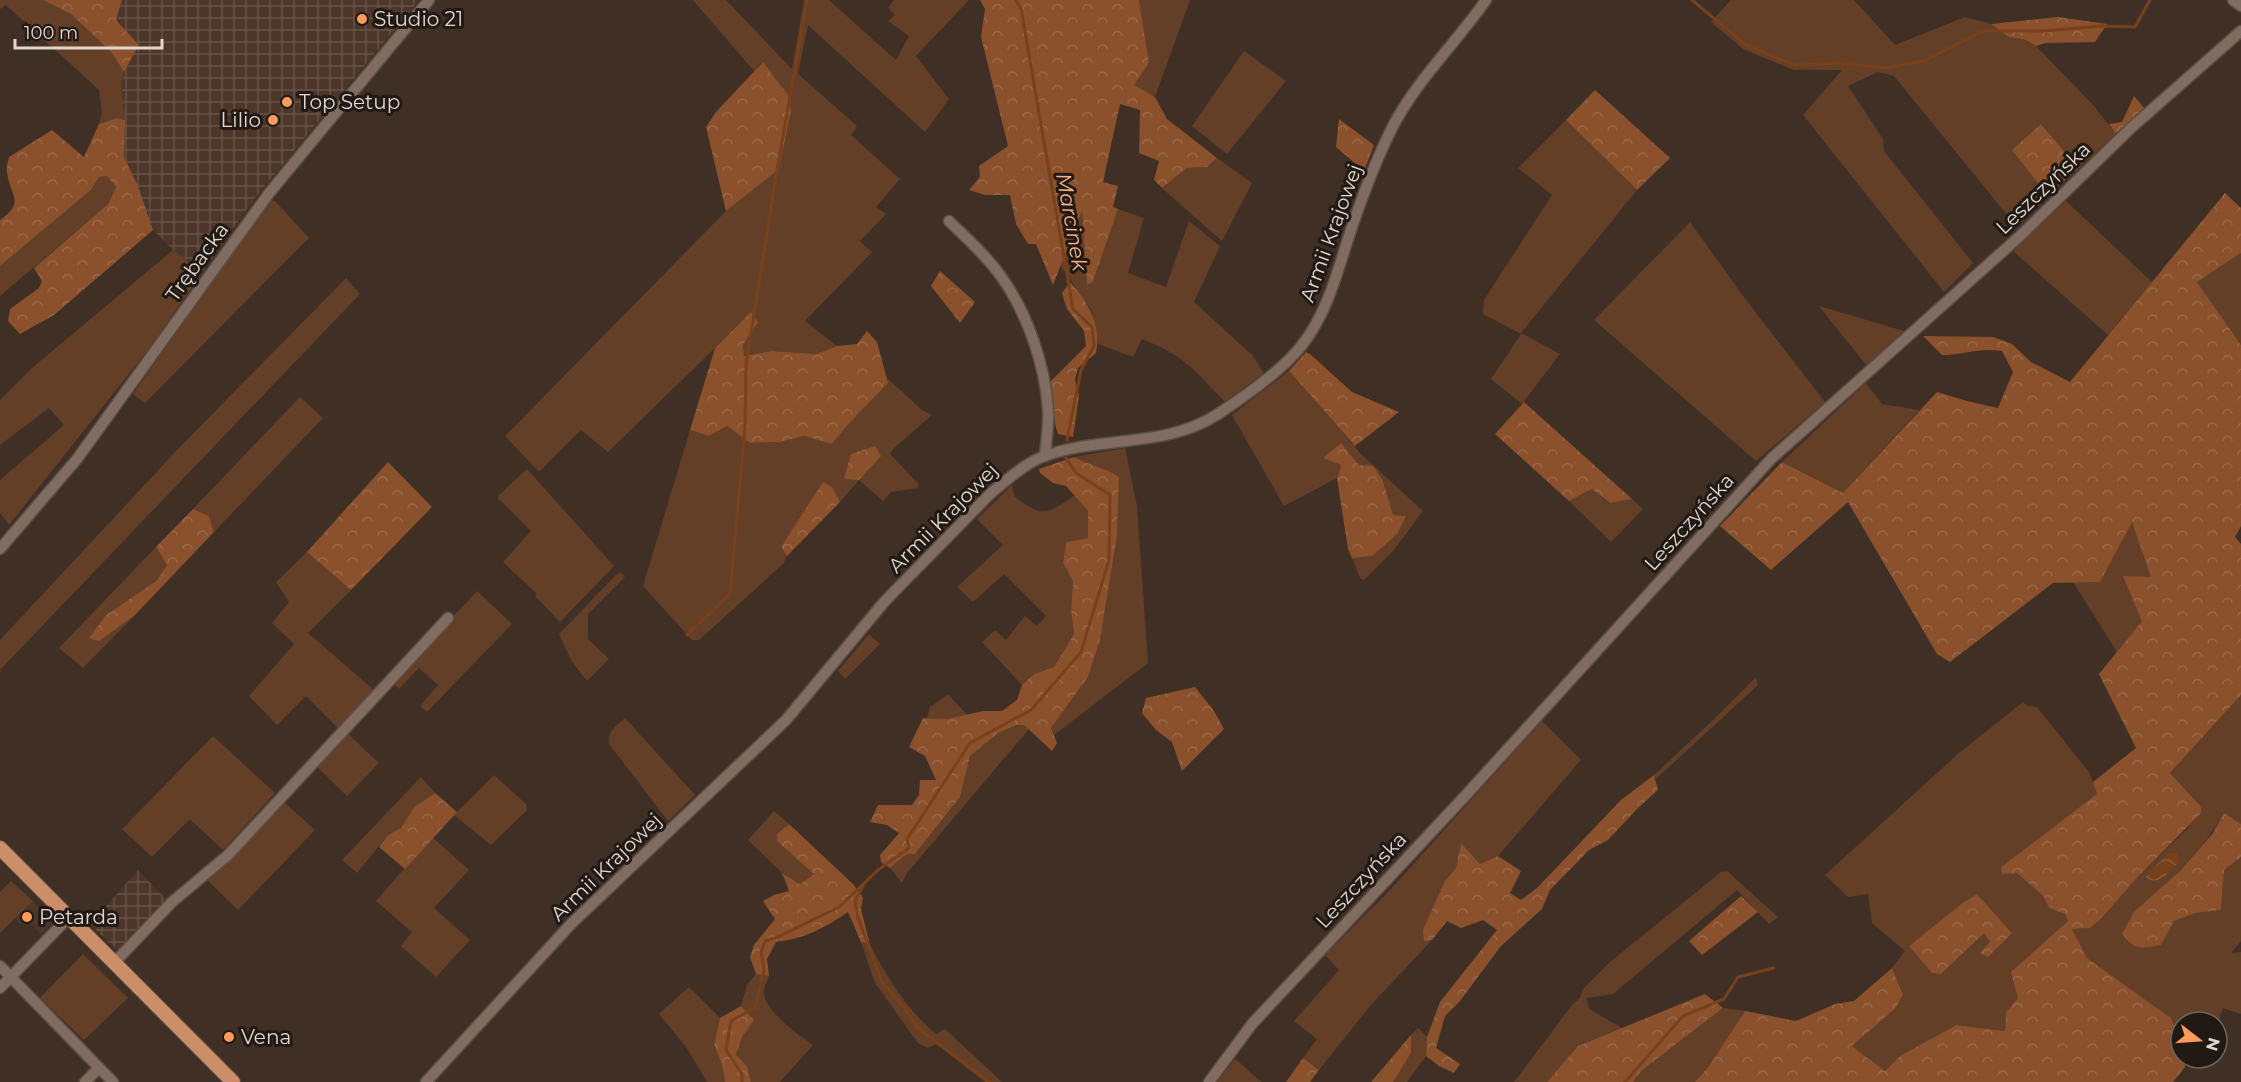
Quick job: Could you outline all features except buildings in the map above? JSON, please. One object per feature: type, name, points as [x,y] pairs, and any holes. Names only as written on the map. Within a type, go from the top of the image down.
[{"type":"main road","points":[[0,848],[233,1082]]},
{"type":"street","name":"Trębacka","points":[[0,549],[76,459],[270,192],[429,0]]},
{"type":"street","name":"Armii Krajowej","points":[[426,1082],[571,924],[786,720],[885,601],[1003,483],[1031,462],[1045,456],[1085,446],[1129,442],[1169,434],[1215,416],[1280,368],[1301,347],[1318,321],[1330,295],[1372,170],[1393,126],[1411,97],[1486,0]]},
{"type":"street","points":[[2233,0],[2241,6]]},
{"type":"street","name":"Leszczyńska","points":[[1209,1082],[1252,1024],[1466,795],[1771,459],[2020,236],[2131,128],[2241,31]]},
{"type":"street","points":[[949,221],[999,273],[1011,292],[1031,335],[1042,369],[1048,410],[1045,456]]},
{"type":"street","points":[[114,963],[172,902],[228,855],[448,618]]},
{"type":"street","points":[[0,988],[69,917]]},
{"type":"street","points":[[0,966],[113,1082]]},
{"type":"street","points":[[84,1082],[99,1068]]},
{"type":"shaded area","points":[[0,0],[43,0],[71,14],[111,52],[124,72],[121,83],[125,120],[117,118],[99,124],[102,113],[99,90],[6,5],[0,9]]},
{"type":"shaded area","points":[[122,0],[419,0],[255,198],[203,271],[173,250],[153,230],[138,186],[124,157],[125,120],[121,83],[124,72],[139,45],[116,20]]},
{"type":"shaded area","points":[[693,0],[726,0],[792,69],[804,0],[829,0],[896,60],[909,36],[888,21],[895,15],[888,8],[894,0],[969,0],[916,56],[949,99],[925,132],[808,25],[798,74],[857,126],[851,135],[900,179],[876,207],[886,214],[860,241],[872,252],[805,321],[837,346],[816,354],[772,351],[744,356],[743,345],[757,322],[751,313],[608,452],[581,430],[539,472],[505,436],[726,211],[779,168],[762,62],[754,71]]},
{"type":"shaded area","points":[[1139,0],[1190,0],[1155,97],[1133,85],[1149,63]]},
{"type":"shaded area","points":[[1731,0],[1854,0],[1895,45],[1965,17],[1991,24],[2007,37],[2026,40],[2036,46],[2094,106],[2116,134],[2081,166],[2064,151],[2041,124],[2013,150],[2041,187],[2041,204],[2017,227],[1894,76],[1878,72],[1848,86],[1883,139],[1884,151],[1973,263],[1944,292],[1803,115],[1842,70],[1794,70],[1743,49],[1711,22]]},
{"type":"shaded area","points":[[1244,51],[1286,81],[1227,154],[1192,126]]},
{"type":"shaded area","points":[[1566,120],[1637,190],[1521,333],[1560,354],[1522,404],[1491,379],[1521,334],[1483,314],[1484,300],[1552,195],[1518,168]]},
{"type":"shaded area","points":[[1217,158],[1252,183],[1222,241],[1162,188],[1187,168],[1207,167]]},
{"type":"shaded area","points":[[107,176],[116,187],[108,204],[0,296],[0,266],[91,190],[99,177]]},
{"type":"shaded area","points":[[269,200],[275,201],[309,238],[145,403],[133,394]]},
{"type":"shaded area","points":[[2066,201],[2152,282],[2108,335],[2013,251]]},
{"type":"shaded area","points":[[1118,209],[1144,218],[1128,273],[1166,287],[1189,221],[1220,246],[1194,302],[1252,355],[1264,373],[1225,402],[1188,364],[1156,345],[1142,339],[1133,357],[1098,344],[1092,311],[1060,265],[1082,210],[1087,285],[1093,282]]},
{"type":"shaded area","points":[[1690,222],[1746,300],[1825,402],[1756,461],[1594,320]]},
{"type":"shaded area","points":[[173,250],[203,271],[151,346],[9,525],[0,513],[0,480],[64,425],[49,408],[0,445],[0,400],[32,368]]},
{"type":"shaded area","points":[[2241,253],[2241,345],[2197,282]]},
{"type":"shaded area","points":[[346,278],[360,294],[0,670],[0,640],[178,449]]},
{"type":"shaded area","points":[[1819,306],[1904,331],[1867,366]]},
{"type":"shaded area","points":[[1289,371],[1362,455],[1423,511],[1394,550],[1364,580],[1360,578],[1352,558],[1372,556],[1405,516],[1393,515],[1383,481],[1359,465],[1342,444],[1324,458],[1341,465],[1337,478],[1284,506],[1232,415]]},
{"type":"shaded area","points":[[887,378],[922,410],[932,415],[890,454],[919,484],[917,488],[891,492],[883,501],[859,480],[840,502],[833,488],[801,518],[781,547],[787,556],[783,564],[699,640],[692,640],[643,586],[690,430],[709,436],[727,426],[750,443],[780,442],[806,436],[832,443],[888,383]]},
{"type":"shaded area","points":[[1866,383],[1882,404],[1919,410],[1843,493],[1782,462]]},
{"type":"shaded area","points":[[300,397],[323,418],[214,532],[209,516],[193,509]]},
{"type":"shaded area","points":[[1125,448],[1137,506],[1148,663],[1054,735],[1051,728],[1088,677],[1100,640],[1117,536],[1118,477],[1074,457]]},
{"type":"shaded area","points":[[527,469],[614,566],[560,622],[535,596],[537,594],[503,562],[531,531],[497,497]]},
{"type":"shaded area","points":[[1012,485],[1014,496],[1039,511],[1051,510],[1075,495],[1088,511],[1088,538],[1066,542],[1063,563],[1073,581],[1071,610],[1074,634],[1054,667],[1034,674],[1022,685],[982,642],[995,630],[1006,640],[1025,616],[1037,626],[1046,616],[1004,574],[973,602],[957,587],[1003,545],[977,519]]},
{"type":"shaded area","points":[[1592,489],[1609,503],[1632,499],[1643,509],[1611,542],[1569,501]]},
{"type":"shaded area","points":[[2132,521],[2152,578],[2142,621],[2117,652],[2073,582],[2100,582]]},
{"type":"shaded area","points":[[156,547],[167,565],[156,581],[106,615],[99,641],[134,616],[83,668],[59,648]]},
{"type":"shaded area","points":[[307,552],[351,590],[308,633],[374,690],[338,728],[306,696],[277,725],[249,696],[294,644],[272,623],[289,602],[276,582]]},
{"type":"shaded area","points":[[621,573],[625,577],[588,614],[588,639],[609,659],[587,681],[572,662],[559,634],[617,574]]},
{"type":"shaded area","points":[[477,591],[512,624],[427,712],[420,706],[438,685],[419,668],[399,689],[392,682]]},
{"type":"shaded area","points":[[869,634],[880,644],[845,679],[838,671]]},
{"type":"shaded area","points":[[1756,677],[1758,685],[1656,779],[1654,775]]},
{"type":"shaded area","points":[[948,694],[967,715],[947,719],[927,718],[930,707]]},
{"type":"shaded area","points":[[2241,695],[2241,824],[2224,813],[2195,854],[2159,891],[2174,921],[2196,913],[2221,910],[2224,870],[2241,857],[2241,941],[2231,953],[2241,952],[2241,1014],[2223,1008],[2222,1010],[2169,1010],[2169,1017],[2087,958],[2072,929],[2090,928],[2101,919],[2136,879],[2187,829],[2201,805],[2170,773]]},
{"type":"shaded area","points":[[2023,702],[2026,705],[2037,707],[2089,772],[2098,794],[2001,867],[2002,874],[2017,873],[2043,896],[2049,908],[2065,914],[2068,921],[2046,942],[2018,998],[2006,1012],[2005,1031],[1956,1025],[1900,1056],[1885,1071],[1852,1046],[1896,1008],[1903,993],[1892,968],[1905,951],[1872,923],[1868,894],[1848,897],[1825,875],[1959,753]],"holes":[[[1977,894],[2012,933],[1990,942],[1984,932],[1909,946]]]},
{"type":"shaded area","points":[[625,718],[695,795],[668,821],[609,744],[611,732]]},
{"type":"shaded area","points":[[1542,721],[1581,760],[1498,856],[1480,864],[1461,843],[1456,868],[1445,881],[1424,940],[1432,940],[1370,1006],[1319,1070],[1303,1058],[1317,1039],[1294,1021],[1339,970],[1325,955],[1391,889]]},
{"type":"shaded area","points":[[1017,725],[1024,725],[1029,729],[907,873],[902,883],[890,868],[907,854],[915,854],[960,797],[970,756],[998,733]]},
{"type":"shaded area","points":[[347,733],[379,763],[347,796],[315,765]]},
{"type":"shaded area","points":[[213,736],[275,793],[223,850],[190,819],[152,857],[122,829]]},
{"type":"shaded area","points":[[494,775],[526,804],[527,810],[491,845],[454,815]]},
{"type":"shaded area","points":[[421,777],[435,793],[414,807],[401,828],[388,835],[357,873],[342,860]]},
{"type":"shaded area","points":[[282,800],[315,830],[238,910],[205,878]]},
{"type":"shaded area","points":[[774,811],[789,824],[777,834],[814,874],[800,884],[782,873],[748,840]]},
{"type":"shaded area","points":[[432,837],[469,870],[434,908],[470,940],[436,977],[401,946],[412,932],[376,901]]},
{"type":"shaded area","points":[[138,870],[167,900],[119,952],[90,924]]},
{"type":"shaded area","points":[[1727,871],[1778,917],[1769,924],[1737,890],[1613,994],[1587,998],[1589,1009],[1622,1028],[1578,1046],[1547,1082],[1514,1082],[1572,1005],[1580,998],[1583,989],[1610,962],[1721,872]]},
{"type":"shaded area","points":[[11,881],[33,901],[0,933],[0,892]]},
{"type":"shaded area","points":[[33,901],[53,922],[41,934],[32,925],[19,923],[15,919]]},
{"type":"shaded area","points":[[861,942],[870,945],[899,993],[926,1025],[936,1034],[945,1029],[1002,1082],[985,1082],[936,1044],[928,1048],[918,1043],[875,983]]},
{"type":"shaded area","points":[[83,954],[128,998],[84,1040],[40,998]]},
{"type":"shaded area","points":[[756,974],[769,976],[764,992],[771,1008],[792,1029],[813,1045],[780,1082],[751,1082],[747,1066],[736,1056],[742,1037],[753,1020],[741,1006],[747,985]]},
{"type":"shaded area","points":[[689,987],[720,1018],[714,1044],[722,1065],[725,1082],[707,1082],[686,1047],[659,1014]]},
{"type":"shaded area","points":[[1723,1008],[1745,1011],[1709,1066],[1695,1082],[1633,1082],[1641,1071]]},
{"type":"shaded area","points":[[1418,1028],[1427,1037],[1426,1056],[1407,1082],[1393,1082],[1411,1053],[1411,1035]]},
{"type":"shaded area","points":[[1235,1059],[1255,1076],[1262,1082],[1217,1082]]},
{"type":"green space","points":[[43,0],[122,0],[116,20],[139,45],[124,72],[111,52],[71,14]]},
{"type":"green space","points":[[980,0],[1139,0],[1149,63],[1134,85],[1155,97],[1167,119],[1217,158],[1207,167],[1187,168],[1162,188],[1154,180],[1159,161],[1139,153],[1140,110],[1120,104],[1103,182],[1118,186],[1113,207],[1118,209],[1093,282],[1087,285],[1082,211],[1053,285],[1036,244],[1028,244],[1016,224],[1010,195],[985,195],[969,190],[980,177],[979,166],[1008,146],[981,37],[985,9]]},
{"type":"green space","points":[[2058,17],[2107,24],[2095,42],[2046,43],[2036,46],[2026,40],[2008,37],[1991,24]]},
{"type":"green space","points":[[763,62],[788,95],[791,110],[779,169],[726,211],[706,127],[716,112]]},
{"type":"green space","points":[[1595,90],[1670,158],[1637,190],[1566,120]]},
{"type":"green space","points":[[2134,96],[2144,108],[2116,134],[2109,124],[2122,122]]},
{"type":"green space","points":[[117,118],[125,120],[124,157],[138,186],[153,230],[54,315],[20,334],[8,321],[10,309],[39,288],[42,281],[34,268],[108,204],[116,187],[107,176],[99,177],[91,190],[0,266],[0,220],[8,214],[14,203],[7,170],[9,157],[52,130],[84,157],[99,124]]},
{"type":"green space","points":[[1339,119],[1374,145],[1364,171],[1336,147]]},
{"type":"green space","points":[[2041,124],[2064,151],[2081,166],[2051,192],[2041,187],[2012,150]]},
{"type":"green space","points":[[2225,193],[2241,208],[2241,253],[2197,282],[2241,345],[2241,526],[2235,537],[2241,544],[2241,695],[2170,773],[2201,806],[2201,813],[2136,879],[2101,919],[2090,928],[2072,929],[2087,958],[2169,1017],[2169,1070],[2183,1070],[2173,1082],[1695,1082],[1709,1066],[1745,1011],[1796,1021],[1835,1004],[1854,1001],[1892,968],[1903,994],[1896,1008],[1852,1046],[1885,1071],[1900,1056],[1956,1025],[2005,1031],[2006,1012],[2018,998],[2011,972],[2068,921],[2065,914],[2049,908],[2043,896],[2017,873],[2002,874],[2001,867],[2097,794],[2093,782],[2136,748],[2099,674],[2142,621],[2123,576],[2151,577],[2132,522],[2100,582],[2053,583],[1950,662],[1937,654],[1848,502],[1771,570],[1720,526],[1782,462],[1843,493],[1937,392],[1998,408],[2013,372],[2002,351],[1987,350],[1942,355],[1923,336],[1993,337],[2012,344],[2031,362],[2070,382]]},
{"type":"green space","points":[[940,271],[975,302],[960,323],[931,286]]},
{"type":"green space","points":[[1070,282],[1088,306],[1097,333],[1096,353],[1078,368],[1075,379],[1079,396],[1073,437],[1058,434],[1048,384],[1086,346],[1084,331],[1067,309],[1062,293]]},
{"type":"green space","points":[[751,312],[758,322],[743,345],[744,356],[772,351],[816,354],[837,346],[857,344],[867,331],[877,342],[888,383],[832,444],[805,436],[780,442],[750,443],[727,426],[709,436],[690,430],[715,348]]},
{"type":"green space","points":[[1306,352],[1352,392],[1399,412],[1355,446],[1289,371]]},
{"type":"green space","points":[[1524,402],[1632,499],[1610,503],[1592,489],[1569,501],[1495,434]]},
{"type":"green space","points":[[1341,443],[1359,465],[1373,466],[1383,481],[1393,515],[1406,516],[1397,534],[1372,556],[1352,558],[1348,549],[1337,478],[1341,465],[1323,458]]},
{"type":"green space","points":[[875,446],[881,456],[859,480],[844,479],[851,454]]},
{"type":"green space","points":[[1074,457],[1119,477],[1117,536],[1100,640],[1088,677],[1051,728],[1057,743],[1052,751],[1024,725],[1017,725],[998,733],[970,756],[960,797],[915,854],[907,854],[890,868],[881,862],[880,855],[899,833],[887,825],[870,822],[878,805],[912,805],[919,795],[920,780],[936,780],[925,756],[909,747],[923,718],[947,719],[983,711],[1002,711],[1017,700],[1022,685],[1034,674],[1054,667],[1074,634],[1071,610],[1073,581],[1063,563],[1066,542],[1088,538],[1088,511],[1066,486],[1053,483],[1040,473],[1039,469]]},
{"type":"green space","points":[[388,462],[432,507],[351,590],[307,552]]},
{"type":"green space","points":[[823,482],[833,488],[840,502],[787,556],[781,547]]},
{"type":"green space","points":[[193,509],[209,516],[214,532],[134,616],[99,641],[89,638],[106,615],[156,581],[167,565],[156,547]]},
{"type":"green space","points":[[1195,687],[1214,711],[1224,729],[1182,771],[1172,742],[1156,730],[1142,713],[1146,698]]},
{"type":"green space","points":[[1654,775],[1658,790],[1608,840],[1589,850],[1550,890],[1542,909],[1501,946],[1460,1001],[1445,1016],[1436,1048],[1460,1064],[1454,1073],[1439,1066],[1426,1056],[1427,1037],[1440,1002],[1497,930],[1483,920],[1461,928],[1447,921],[1432,940],[1424,941],[1423,930],[1445,881],[1456,868],[1461,843],[1480,864],[1498,856],[1521,871],[1510,893],[1521,900],[1537,888],[1621,800]]},
{"type":"green space","points":[[435,793],[457,812],[405,869],[379,847],[388,835],[401,828],[414,807]]},
{"type":"green space","points":[[2224,813],[2241,824],[2241,857],[2224,870],[2221,910],[2196,913],[2174,921],[2161,945],[2143,948],[2135,946],[2122,934],[2134,912],[2181,870],[2213,833]]},
{"type":"green space","points":[[789,824],[853,884],[863,898],[861,909],[870,945],[861,942],[848,912],[814,932],[776,942],[767,959],[769,976],[756,974],[750,957],[754,945],[775,919],[763,901],[789,891],[782,873],[800,884],[814,874],[777,841],[777,834]]},
{"type":"green space","points":[[1977,894],[2012,933],[1988,957],[1980,953],[1990,942],[1984,933],[1941,974],[1932,973],[1909,946]]},
{"type":"green space","points":[[1741,896],[1758,912],[1702,955],[1689,941]]},
{"type":"green space","points":[[1705,994],[1723,1008],[1641,1071],[1633,1082],[1547,1082],[1578,1046]]},
{"type":"green space","points":[[741,1006],[754,1020],[742,1037],[736,1055],[747,1066],[751,1082],[725,1082],[722,1065],[714,1044],[720,1018]]},
{"type":"green space","points":[[1411,1035],[1411,1053],[1393,1082],[1371,1082]]},
{"type":"green space","points":[[1303,1058],[1319,1070],[1310,1082],[1286,1082]]},
{"type":"water","points":[[2170,853],[2177,853],[2179,862],[2172,870],[2155,881],[2146,877],[2148,873]]},
{"type":"waterway","points":[[687,635],[730,594],[745,426],[746,365],[807,0]]},
{"type":"waterway","name":"Marcinek","points":[[1016,0],[1021,9],[1073,309],[1092,327],[1094,346],[1081,370],[1067,440]]},
{"type":"waterway","points":[[1692,0],[1746,45],[1794,65],[1838,63],[1886,68],[1924,61],[1983,31],[2043,31],[2102,26],[2135,27],[2150,0]]},
{"type":"waterway","name":"Marcinek","points":[[742,1082],[742,1074],[726,1050],[731,1021],[755,1008],[764,970],[761,952],[765,941],[839,907],[878,870],[909,848],[907,839],[970,743],[1031,710],[1081,652],[1109,560],[1110,495],[1076,473],[1066,458]]},
{"type":"waterway","points":[[864,884],[855,901],[858,918],[882,982],[918,1028],[989,1082]]},
{"type":"waterway","points":[[1625,1082],[1683,1016],[1724,999],[1738,977],[1774,968]]},
{"type":"place","name":"Studio 21","points":[[362,19]]},
{"type":"place","name":"Top Setup","points":[[287,102]]},
{"type":"place","name":"Lilio","points":[[273,120]]},
{"type":"place","name":"Petarda","points":[[27,917]]},
{"type":"place","name":"Vena","points":[[229,1037]]}]
